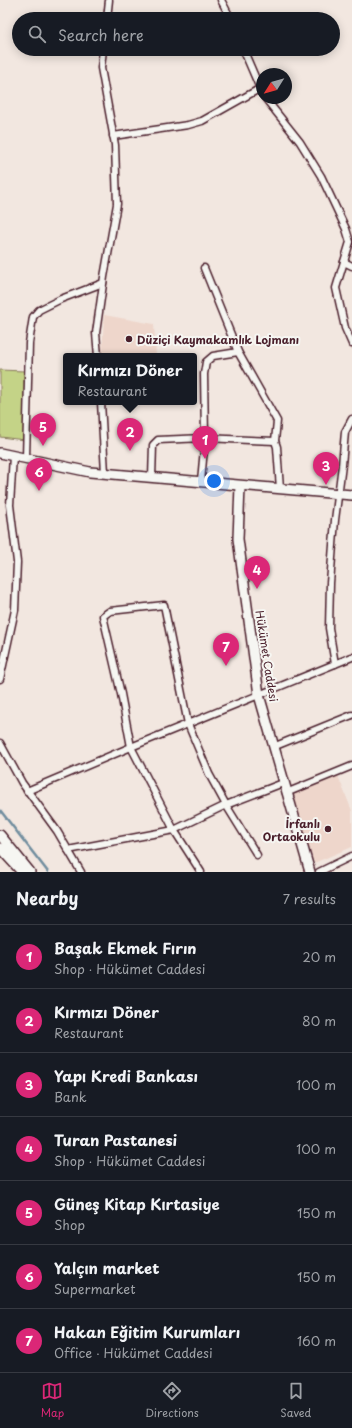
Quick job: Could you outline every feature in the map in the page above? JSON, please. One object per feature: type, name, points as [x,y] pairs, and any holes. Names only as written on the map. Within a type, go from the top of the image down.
[{"type":"street","points":[[108,12],[109,0]]},
{"type":"street","points":[[221,0],[227,12]]},
{"type":"street","points":[[98,353],[96,333],[117,204],[115,145],[101,68],[102,56]]},
{"type":"street","points":[[246,56],[256,79]]},
{"type":"street","points":[[113,136],[188,125],[202,121],[256,94]]},
{"type":"street","points":[[270,104],[300,142],[321,176],[346,229],[350,242],[336,288],[344,328],[352,344]]},
{"type":"street","points":[[344,262],[352,266]]},
{"type":"street","points":[[204,268],[238,352],[277,421],[275,440],[277,447],[280,489]]},
{"type":"street","points":[[26,458],[29,342],[33,318],[39,310],[61,299],[103,283]]},
{"type":"street","points":[[201,481],[205,438],[204,374],[206,362],[213,356],[238,352]]},
{"type":"street","points":[[100,405],[105,473]]},
{"type":"street","points":[[336,664],[329,628],[330,583],[345,432],[352,419]]},
{"type":"street","points":[[152,478],[154,445],[158,440],[205,438],[275,440]]},
{"type":"street","points":[[0,453],[90,472],[352,495]]},
{"type":"street","points":[[0,679],[15,610],[17,562],[10,505],[13,456]]},
{"type":"street","name":"Hükümet Caddesi","points":[[240,486],[238,539],[259,696],[310,872]]},
{"type":"street","points":[[201,872],[174,830],[131,746],[104,616],[110,611],[164,605],[188,724],[209,774],[257,855]]},
{"type":"street","points":[[27,790],[131,746],[259,696],[352,657]]},
{"type":"street","points":[[273,747],[352,715]]},
{"type":"street","points":[[0,743],[27,790],[57,831],[81,872]]},
{"type":"street","points":[[286,793],[352,766]]},
{"type":"street","points":[[68,850],[174,830],[226,805],[284,783]]},
{"type":"street","points":[[0,835],[30,872]]},
{"type":"street","points":[[0,848],[22,872]]},
{"type":"street","points":[[319,872],[352,856]]},
{"type":"shaded area","name":"Düziçi Kaymakamlık Lojmanı","points":[[104,315],[154,324],[156,353],[102,353]]},
{"type":"shaded area","name":"İrfanlı Ortaokulu","points":[[338,776],[352,811],[352,847],[314,863],[292,794]]},
{"type":"green space","points":[[0,370],[24,371],[25,440],[0,437]]},
{"type":"waterway","points":[[0,810],[48,872]]},
{"type":"place","name":"Düziçi Kaymakamlık Lojmanı","points":[[129,339]]},
{"type":"place","name":"Güneş Kitap Kırtasiye","points":[[43,446]]},
{"type":"place","name":"Kırmızı Döner","points":[[130,451]]},
{"type":"place","name":"Başak Ekmek Fırın","points":[[205,459]]},
{"type":"place","name":"Yapı Kredi Bankası","points":[[326,485]]},
{"type":"place","name":"Yalçın market","points":[[39,491]]},
{"type":"place","name":"Turan Pastanesi","points":[[257,589]]},
{"type":"place","name":"Hakan Eğitim Kurumları","points":[[226,666]]},
{"type":"place","name":"İrfanlı Ortaokulu","points":[[328,829]]}]
